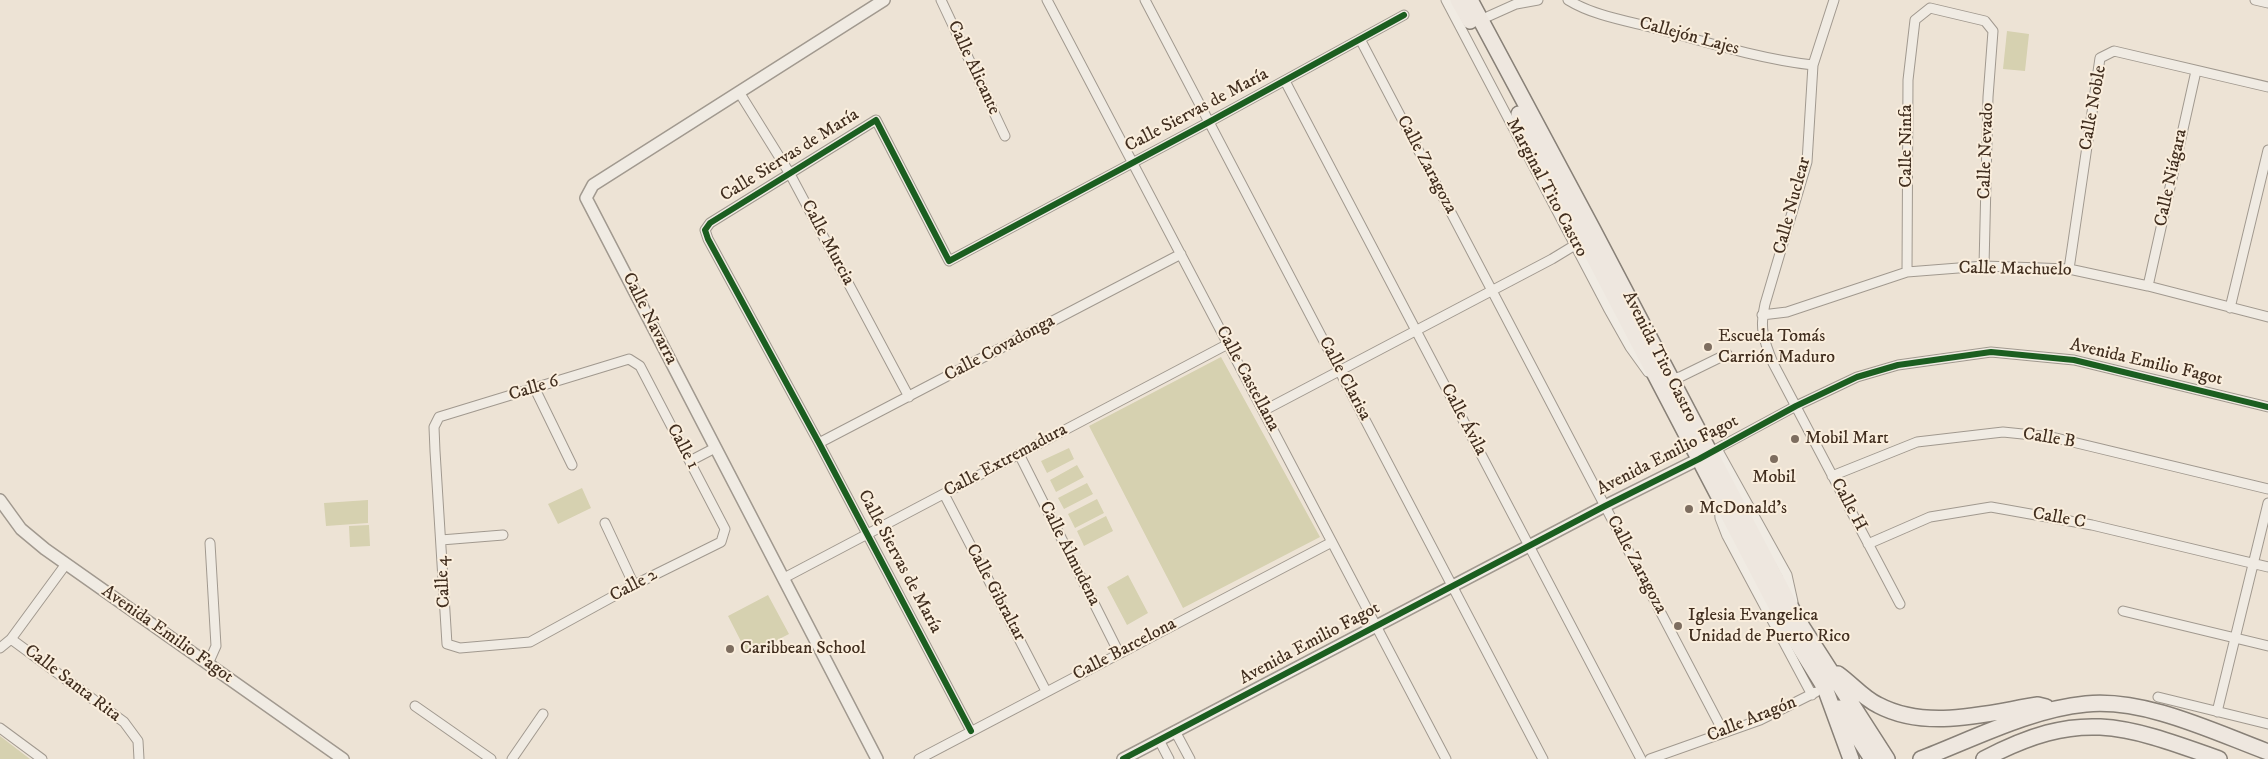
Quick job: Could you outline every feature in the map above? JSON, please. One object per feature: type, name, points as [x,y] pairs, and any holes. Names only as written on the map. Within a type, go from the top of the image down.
[{"type":"main road","name":"Avenida Tito Castro","points":[[1458,0],[1584,237],[1708,454],[1797,619],[1887,759]]},
{"type":"main road","name":"Avenida Tito Castro","points":[[1470,0],[1471,25]]},
{"type":"main road","name":"Avenida Tito Castro","points":[[1708,454],[1719,496],[1786,625],[1851,759]]},
{"type":"main road","points":[[1827,666],[1878,706],[1914,717],[1946,719],[2038,705],[2055,709]]},
{"type":"main road","points":[[1819,691],[1872,759]]},
{"type":"main road","points":[[1921,759],[2021,720],[2055,709],[2088,703],[2134,707],[2181,720],[2268,752]]},
{"type":"main road","points":[[1984,759],[2014,743],[2033,736],[2066,728],[2110,727],[2154,736],[2219,759]]},
{"type":"main road","points":[[1998,759],[2014,743]]},
{"type":"street","name":"Calle Navarra","points":[[877,759],[586,198],[593,185],[884,0]]},
{"type":"street","name":"Calle Alicante","points":[[942,0],[1006,136]]},
{"type":"street","name":"Calle Castellana","points":[[1047,0],[1446,759]]},
{"type":"street","name":"Calle Clarisa","points":[[1145,0],[1543,759]]},
{"type":"street","name":"Marginal Tito Castro","points":[[1446,0],[1455,16],[1471,25],[1584,237],[1630,347],[1644,368],[1666,382]]},
{"type":"street","points":[[1471,25],[1516,4],[1538,0]]},
{"type":"street","name":"Callejón Lajes","points":[[1568,0],[1579,7],[1635,23],[1784,62],[1813,65]]},
{"type":"street","name":"Calle Nuclear","points":[[1796,406],[1773,363],[1762,336],[1762,315],[1807,162],[1813,65],[1834,0]]},
{"type":"street","points":[[2255,0],[2268,3]]},
{"type":"street","name":"Calle Ninfa","points":[[1907,272],[1908,80],[1915,20],[1930,8],[1985,21],[1993,31],[1993,37]]},
{"type":"street","name":"Calle Siervas de María","points":[[971,731],[820,444],[708,239],[705,230],[710,223],[876,120],[949,261],[1404,15]]},
{"type":"street","name":"Calle Nevado","points":[[1984,266],[1988,97],[1993,37]]},
{"type":"street","name":"Calle Zaragoza","points":[[1360,39],[1724,733]]},
{"type":"street","name":"Calle Noble","points":[[2069,269],[2100,58],[2114,52],[2268,88]]},
{"type":"street","name":"Calle Niágara","points":[[2148,286],[2196,71]]},
{"type":"street","name":"Calle Ávila","points":[[1285,81],[1641,759]]},
{"type":"street","name":"Calle Murcia","points":[[739,92],[790,174],[909,397]]},
{"type":"street","points":[[2230,308],[2268,150]]},
{"type":"street","points":[[1264,411],[1492,291],[1584,237]]},
{"type":"street","name":"Calle Covadonga","points":[[820,444],[1181,254]]},
{"type":"street","name":"Calle Machuelo","points":[[1762,315],[1787,312],[1907,272],[1984,266],[2069,269],[2148,286],[2268,317]]},
{"type":"street","name":"Calle Extremadura","points":[[784,578],[1228,344]]},
{"type":"street","name":"Avenida Emilio Fagot","points":[[1123,759],[1605,506],[1708,454],[1796,406],[1857,377],[1898,364],[1991,352],[2074,360],[2268,407]]},
{"type":"street","points":[[1666,382],[1727,354]]},
{"type":"street","name":"Calle 1","points":[[592,370],[629,359],[640,366],[725,529],[721,542],[688,560]]},
{"type":"street","name":"Calle 6","points":[[476,406],[592,370]]},
{"type":"street","points":[[534,389],[572,466]]},
{"type":"street","name":"Calle 4","points":[[476,406],[439,417],[434,426],[447,644],[460,648],[530,642],[582,615]]},
{"type":"street","name":"Calle H","points":[[1796,406],[1900,604]]},
{"type":"street","name":"Calle B","points":[[1832,476],[1917,442],[2003,432],[2052,437],[2268,489]]},
{"type":"street","points":[[690,462],[715,448]]},
{"type":"street","name":"Calle Almudena","points":[[1019,454],[1119,653]]},
{"type":"street","name":"Calle Gibraltar","points":[[944,494],[1046,691]]},
{"type":"street","name":"Avenida Emilio Fagot","points":[[0,500],[20,528],[66,564],[343,759]]},
{"type":"street","points":[[2217,712],[2268,503]]},
{"type":"street","name":"Calle C","points":[[1868,544],[1930,517],[1991,507],[2092,524],[2268,568]]},
{"type":"street","points":[[605,523],[634,584]]},
{"type":"street","points":[[441,540],[503,535]]},
{"type":"street","name":"Calle Barcelona","points":[[919,759],[1332,542]]},
{"type":"street","points":[[208,664],[216,646],[210,543]]},
{"type":"street","name":"Calle 2","points":[[582,615],[634,584],[688,560]]},
{"type":"street","points":[[0,648],[11,639],[66,564]]},
{"type":"street","points":[[2123,610],[2268,646]]},
{"type":"street","name":"Calle Santa Rita","points":[[11,639],[124,722],[138,741],[139,759]]},
{"type":"street","name":"Calle Aragón","points":[[1650,759],[1760,720],[1819,691]]},
{"type":"street","points":[[2158,697],[2268,724]]},
{"type":"street","points":[[415,706],[491,759]]},
{"type":"street","points":[[512,759],[543,714]]},
{"type":"street","points":[[0,728],[42,759]]},
{"type":"street","points":[[1175,731],[1190,759]]},
{"type":"street","points":[[1159,740],[1169,759]]},
{"type":"shaded area","points":[[2007,31],[2029,34],[2025,71],[2003,69]]},
{"type":"shaded area","points":[[1221,357],[1320,537],[1183,608],[1089,426]]},
{"type":"shaded area","points":[[1069,448],[1074,459],[1047,473],[1041,461]]},
{"type":"shaded area","points":[[1077,465],[1084,477],[1056,492],[1050,480]]},
{"type":"shaded area","points":[[1087,483],[1093,494],[1064,509],[1058,498]]},
{"type":"shaded area","points":[[582,488],[591,508],[558,524],[548,504]]},
{"type":"shaded area","points":[[1097,499],[1104,513],[1075,528],[1068,514]]},
{"type":"shaded area","points":[[368,500],[368,523],[326,526],[324,503]]},
{"type":"shaded area","points":[[1106,516],[1113,531],[1084,546],[1077,531]]},
{"type":"shaded area","points":[[369,525],[370,546],[350,547],[349,526]]},
{"type":"shaded area","points":[[1128,575],[1148,613],[1127,625],[1107,587]]},
{"type":"shaded area","points":[[768,595],[789,634],[748,655],[728,616]]},
{"type":"shaded area","points":[[0,736],[30,759],[0,759]]},
{"type":"cycle path","points":[[971,731],[819,443],[708,239],[705,230],[710,223],[876,120],[949,261],[1404,15]]},
{"type":"cycle path","points":[[1123,759],[1605,506],[1699,459],[1796,406],[1857,377],[1898,365],[1991,352],[2074,360],[2268,407]]},
{"type":"place","name":"Escuela Tomás Carrión Maduro","points":[[1708,347]]},
{"type":"place","name":"Mobil Mart","points":[[1795,439]]},
{"type":"place","name":"Mobil","points":[[1774,459]]},
{"type":"place","name":"McDonald's","points":[[1689,509]]},
{"type":"place","name":"Iglesia Evangelica Unidad de Puerto Rico","points":[[1678,626]]},
{"type":"place","name":"Caribbean School","points":[[730,649]]}]
